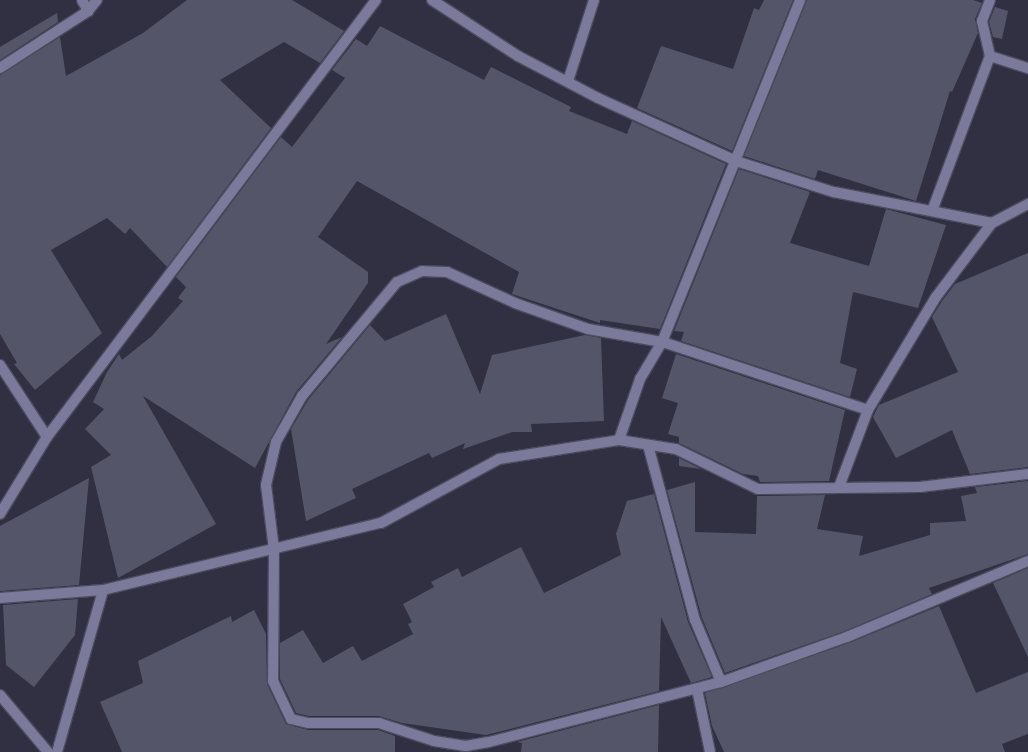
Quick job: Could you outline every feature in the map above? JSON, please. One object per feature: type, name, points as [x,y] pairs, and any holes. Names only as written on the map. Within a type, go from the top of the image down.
[{"type":"street","points":[[82,0],[88,11]]},
{"type":"street","points":[[0,68],[88,11],[97,0]]},
{"type":"street","points":[[0,514],[47,437],[376,0]]},
{"type":"street","points":[[432,0],[518,56],[598,98],[736,161],[834,192],[992,223]]},
{"type":"street","points":[[568,81],[594,0]]},
{"type":"street","points":[[619,440],[640,379],[662,342],[800,0]]},
{"type":"street","points":[[932,211],[990,56],[982,21],[990,0]]},
{"type":"street","points":[[990,56],[1028,68]]},
{"type":"street","points":[[839,487],[868,410],[936,297],[992,223],[1028,204]]},
{"type":"street","points":[[868,410],[662,342],[588,329],[514,303],[447,272],[422,271],[397,282],[302,396],[276,442],[266,485],[274,549],[273,681],[291,720],[308,723],[379,723],[434,741],[466,746],[721,682],[847,638],[1028,561]]},
{"type":"street","points":[[0,365],[47,437]]},
{"type":"street","points":[[0,598],[103,590],[381,523],[499,458],[619,440],[676,448],[758,488],[920,487],[1028,474]]},
{"type":"street","points":[[648,445],[695,620],[721,682]]},
{"type":"street","points":[[57,752],[103,590]]},
{"type":"street","points":[[697,689],[710,752]]},
{"type":"street","points":[[0,695],[48,752]]},
{"type":"building","points":[[187,0],[292,0],[344,31],[320,63],[284,42],[220,80],[271,128],[167,267],[130,228],[125,234],[107,218],[51,250],[102,333],[35,390],[14,364],[17,363],[0,334],[0,75],[60,37],[66,76],[143,33]]},
{"type":"building","points":[[764,0],[793,0],[732,151],[637,108],[661,46],[733,69],[754,8],[759,10]]},
{"type":"building","points":[[807,0],[973,0],[982,3],[975,19],[978,33],[952,92],[950,91],[916,201],[818,170],[815,179],[744,156]]},
{"type":"building","points":[[995,7],[1008,11],[1002,39],[993,37],[989,22]]},
{"type":"building","points":[[57,13],[58,22],[0,60],[0,47]]},
{"type":"building","points":[[380,26],[484,80],[491,67],[571,107],[569,111],[627,134],[632,121],[726,164],[660,329],[600,320],[600,323],[512,294],[519,272],[357,181],[318,237],[368,272],[368,283],[326,344],[342,337],[296,392],[255,468],[143,396],[216,524],[118,578],[91,467],[111,455],[85,429],[104,409],[93,402],[107,372],[119,354],[122,360],[152,336],[183,301],[178,298],[186,287],[176,277],[281,137],[292,147],[345,78],[332,70],[356,39],[367,46]]},
{"type":"building","points":[[739,169],[810,192],[790,243],[869,266],[886,209],[946,225],[918,308],[853,292],[840,363],[857,369],[850,397],[681,341],[684,332],[674,331]]},
{"type":"building","points":[[1028,253],[1028,467],[970,474],[952,430],[896,458],[873,417],[879,405],[958,372],[932,317],[942,301],[955,284]]},
{"type":"building","points":[[446,314],[480,394],[492,355],[585,335],[601,338],[604,421],[531,424],[532,432],[512,432],[463,449],[465,443],[432,458],[429,453],[352,489],[356,498],[306,521],[291,429],[308,400],[370,325],[385,341]]},
{"type":"building","points":[[676,354],[845,410],[829,481],[760,482],[758,476],[743,474],[679,443],[679,437],[668,434],[678,403],[662,398]]},
{"type":"building","points":[[679,458],[701,469],[679,466]]},
{"type":"building","points":[[89,478],[79,585],[0,591],[0,526]]},
{"type":"building","points":[[1028,481],[1028,554],[929,588],[932,594],[845,631],[725,673],[702,618],[667,490],[695,482],[695,532],[756,534],[757,496],[825,495],[817,529],[863,536],[859,556],[930,535],[930,523],[966,521],[961,496],[977,493],[975,487]]},
{"type":"building","points":[[654,494],[688,622],[712,677],[691,683],[661,617],[659,691],[486,735],[402,723],[379,716],[309,716],[296,713],[280,679],[280,643],[303,630],[323,663],[353,646],[362,661],[413,634],[408,624],[412,622],[403,604],[434,587],[431,582],[458,568],[462,577],[521,547],[544,593],[621,555],[616,534],[627,501]]},
{"type":"building","points":[[1028,568],[1028,657],[993,583]]},
{"type":"building","points":[[78,599],[75,635],[34,687],[6,665],[3,605]]},
{"type":"building","points":[[939,606],[976,693],[1028,672],[1028,734],[1002,744],[1005,752],[724,752],[712,726],[705,693],[849,643]]},
{"type":"building","points":[[254,610],[266,634],[267,684],[286,724],[308,730],[378,730],[395,736],[395,752],[122,752],[100,702],[143,683],[138,661],[231,616],[232,622]]},
{"type":"building","points":[[659,705],[658,752],[521,752],[522,743],[517,742]]}]
